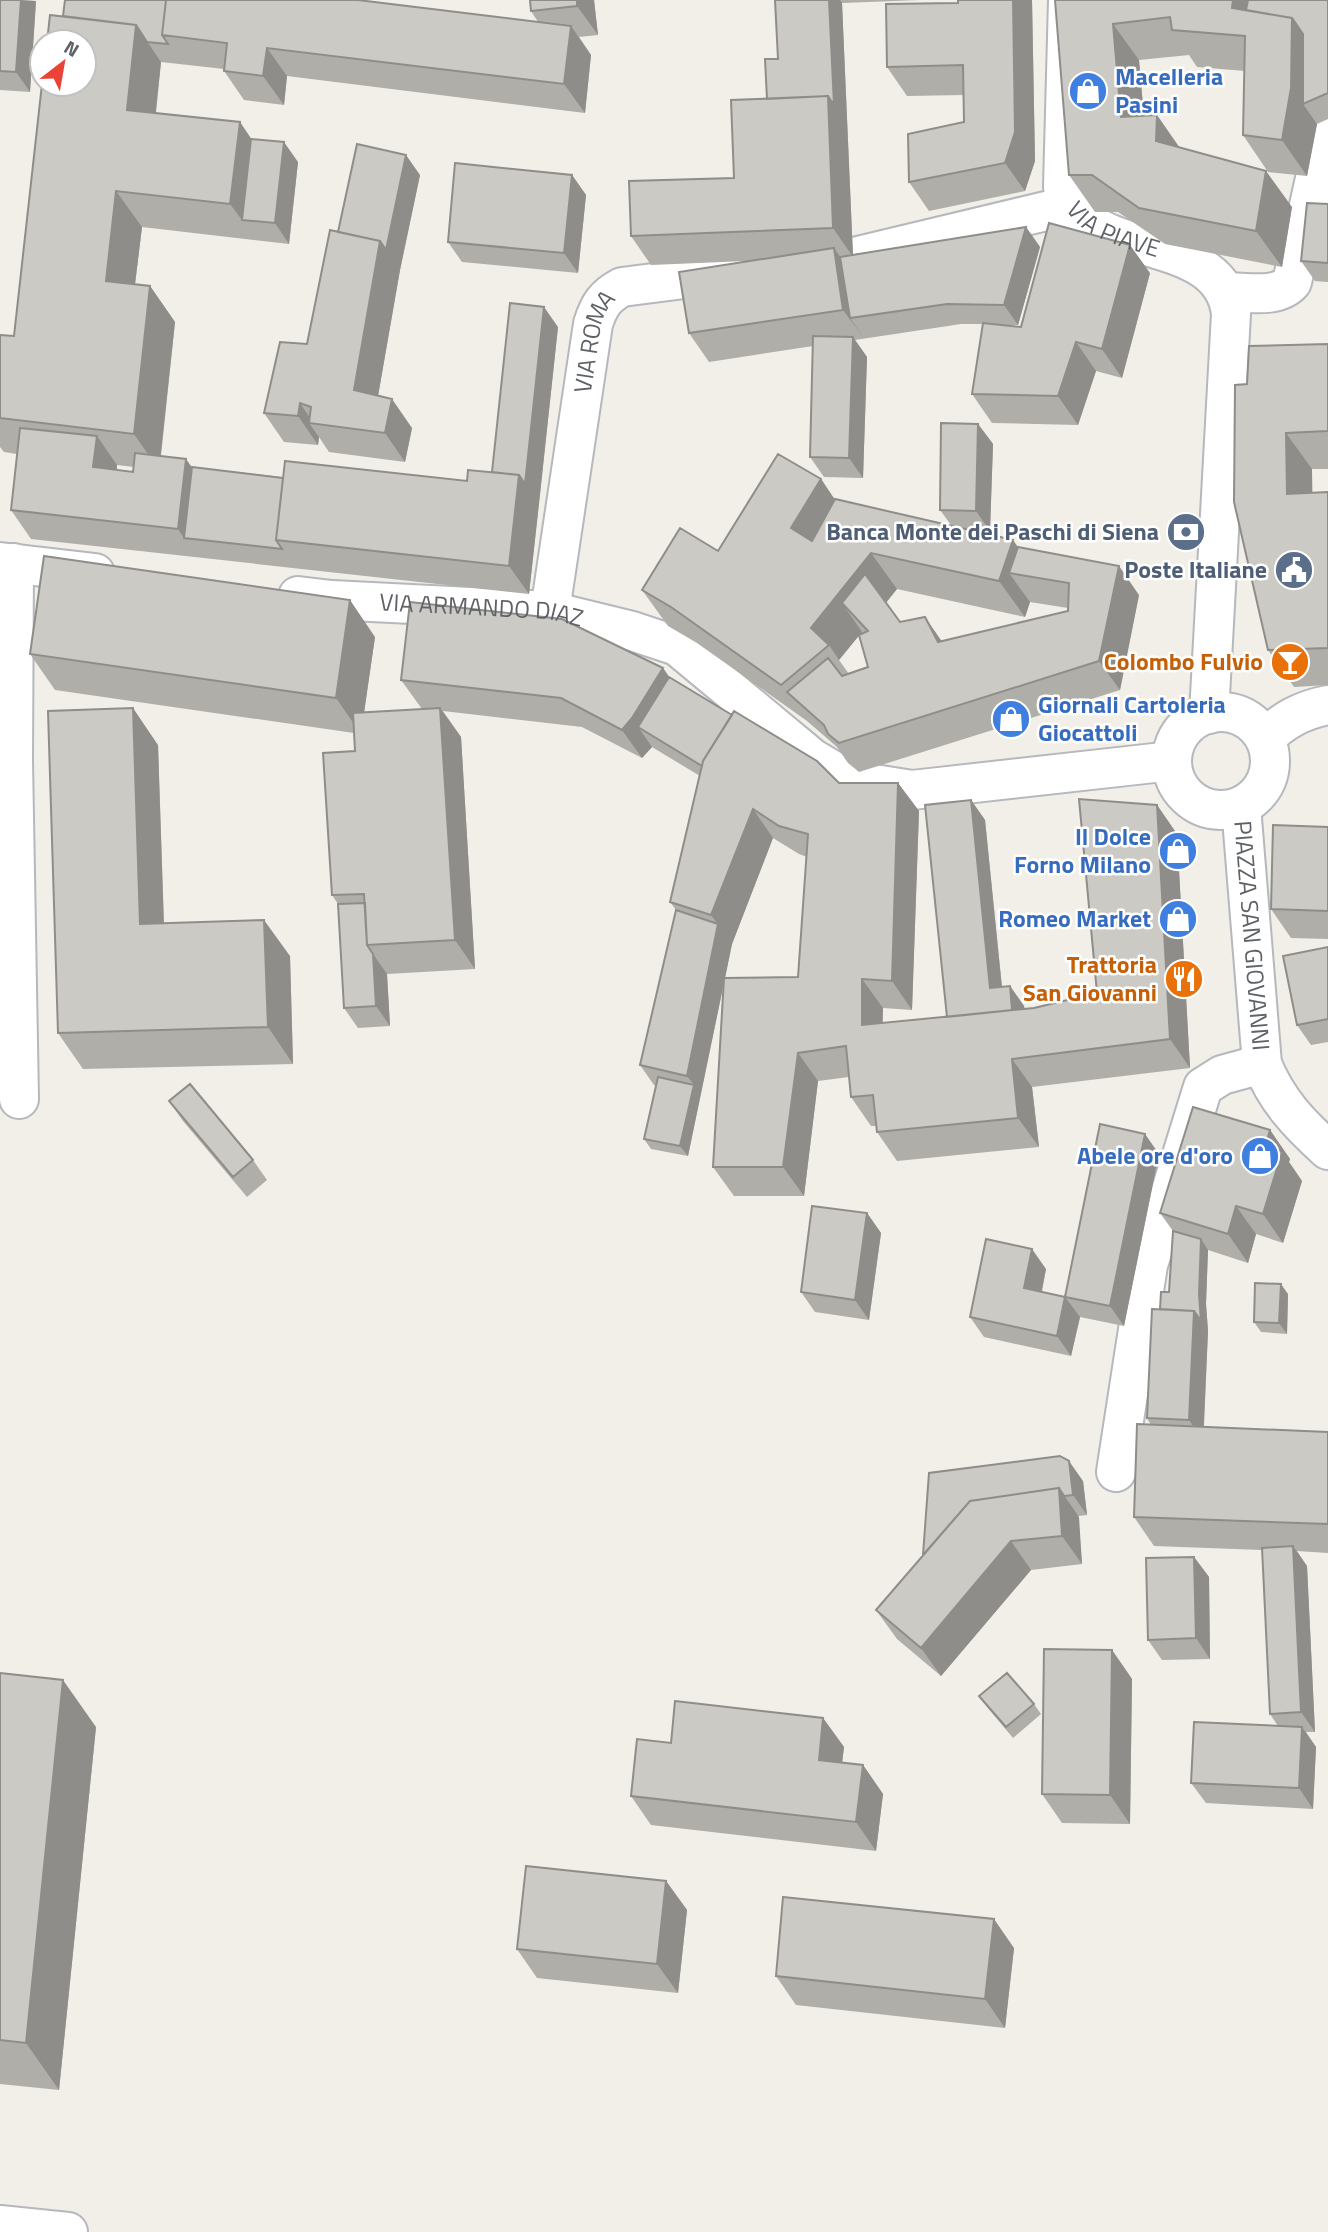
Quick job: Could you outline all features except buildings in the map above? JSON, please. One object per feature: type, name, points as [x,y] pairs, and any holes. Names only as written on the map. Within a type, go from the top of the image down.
[{"type":"street","name":"VIA PIAVE","points":[[1068,0],[1063,187],[1071,205],[1087,222],[1108,233],[1192,262],[1209,273],[1226,292]]},
{"type":"street","points":[[1209,714],[1231,314],[1226,292],[1277,292],[1285,290],[1292,282],[1324,138],[1328,136]]},
{"type":"street","points":[[810,263],[863,256],[1071,205]]},
{"type":"street","name":"VIA ROMA","points":[[550,611],[593,324],[598,306],[609,293],[622,287],[769,268]]},
{"type":"street","points":[[19,1099],[7,563],[124,576]]},
{"type":"street","name":"VIA ARMANDO DIAZ","points":[[262,592],[332,600],[550,611],[632,631],[677,646],[812,758],[849,780],[912,790],[1172,761]]},
{"type":"street","points":[[1265,738],[1282,722],[1307,709],[1328,705]]},
{"type":"street","points":[[1225,712],[1241,716],[1265,738],[1270,753],[1270,770],[1264,785],[1254,798],[1241,806],[1225,810],[1209,809],[1194,803],[1175,778],[1172,761],[1175,745],[1182,731],[1194,720],[1225,712]]},
{"type":"street","name":"PIAZZA SAN GIOVANNI","points":[[1241,806],[1262,1064]]},
{"type":"street","points":[[1116,1472],[1148,1265],[1203,1087],[1222,1075],[1262,1064],[1270,1083],[1297,1123],[1328,1150]]},
{"type":"street","points":[[0,2225],[68,2232]]},
{"type":"place","name":"Macelleria Pasini","points":[[1088,91]]},
{"type":"place","name":"Banca Monte dei Paschi di Siena","points":[[1186,532]]},
{"type":"place","name":"Poste Italiane","points":[[1294,570]]},
{"type":"place","name":"Colombo Fulvio","points":[[1290,662]]},
{"type":"place","name":"Giornali Cartoleria Giocattoli","points":[[1011,719]]},
{"type":"place","name":"Il Dolce Forno Milano","points":[[1178,851]]},
{"type":"place","name":"Romeo Market","points":[[1178,919]]},
{"type":"place","name":"Trattoria San Giovanni","points":[[1184,979]]},
{"type":"place","name":"Abele ore d'oro","points":[[1260,1156]]}]
